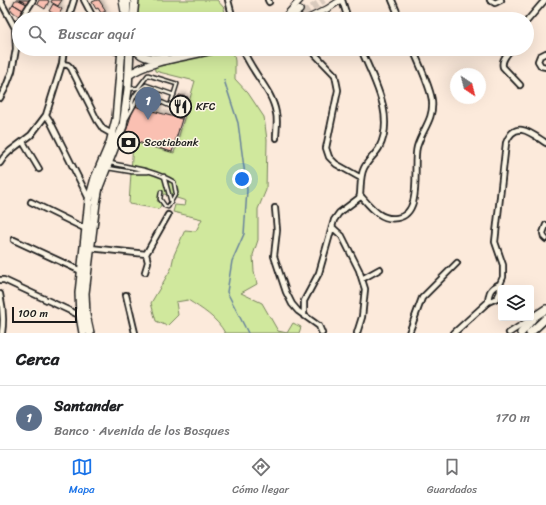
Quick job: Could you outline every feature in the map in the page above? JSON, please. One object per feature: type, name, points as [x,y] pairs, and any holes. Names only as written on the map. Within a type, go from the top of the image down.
[{"type":"main road","points":[[125,12],[127,0]]},
{"type":"main road","points":[[134,12],[135,0]]},
{"type":"main road","points":[[110,143],[117,114],[122,56]]},
{"type":"main road","points":[[90,333],[79,304],[89,200],[95,178],[120,121],[129,56]]},
{"type":"main road","points":[[142,56],[159,59]]},
{"type":"main road","points":[[132,67],[171,56]]},
{"type":"main road","points":[[126,78],[159,59],[176,56]]},
{"type":"main road","points":[[83,333],[85,293],[96,203],[99,187],[123,126],[128,89],[126,78]]},
{"type":"main road","points":[[534,317],[546,308]]},
{"type":"main road","points":[[530,333],[546,318]]},
{"type":"main road","points":[[521,333],[531,321]]},
{"type":"street","points":[[0,0],[12,22]]},
{"type":"street","points":[[25,12],[33,0]]},
{"type":"street","points":[[70,12],[74,0]]},
{"type":"street","points":[[84,0],[90,12]]},
{"type":"street","points":[[122,0],[124,12]]},
{"type":"street","points":[[132,0],[133,12]]},
{"type":"street","points":[[228,0],[231,12]]},
{"type":"street","points":[[290,12],[300,0]]},
{"type":"street","points":[[321,12],[341,0],[345,12]]},
{"type":"street","points":[[392,0],[397,12]]},
{"type":"street","points":[[490,0],[495,3],[501,0]]},
{"type":"street","points":[[534,13],[545,0]]},
{"type":"street","points":[[546,53],[540,56],[538,61],[541,66],[546,67]]},
{"type":"street","points":[[0,98],[12,70],[15,56]]},
{"type":"street","points":[[0,163],[4,157],[34,131],[46,115],[63,56]]},
{"type":"street","points":[[245,56],[269,94],[276,112],[276,138]]},
{"type":"street","points":[[317,56],[335,75],[338,90],[326,148],[329,157],[336,164],[361,178]]},
{"type":"street","points":[[304,316],[304,301],[319,272],[336,216],[359,198],[361,178],[364,167],[379,148],[383,133],[385,119],[383,105],[364,56]]},
{"type":"street","points":[[360,194],[375,211],[383,217],[392,219],[400,218],[408,213],[413,204],[416,187],[415,168],[417,147],[433,111],[432,99],[416,56]]},
{"type":"street","points":[[506,56],[503,60],[503,67],[520,85]]},
{"type":"street","points":[[62,64],[68,65],[71,68],[100,125],[103,129],[112,134]]},
{"type":"street","points":[[46,115],[89,200]]},
{"type":"street","points":[[454,333],[488,302],[497,298],[500,292],[500,284],[503,278],[503,264],[495,242],[508,136],[512,132],[521,129],[546,143]]},
{"type":"street","points":[[23,142],[38,169]]},
{"type":"street","points":[[31,202],[86,229]]},
{"type":"street","points":[[275,208],[277,230],[274,256],[286,292],[292,304],[298,311],[319,326],[322,333]]},
{"type":"street","points":[[145,272],[148,262],[146,254],[168,215]]},
{"type":"street","points":[[546,225],[543,233],[544,238],[546,239]]},
{"type":"street","points":[[332,227],[342,236],[359,270],[365,289],[362,317],[357,333]]},
{"type":"street","points":[[14,240],[81,271]]},
{"type":"street","points":[[90,248],[146,254]]},
{"type":"street","points":[[409,333],[422,298],[457,263]]},
{"type":"street","points":[[362,279],[380,269]]},
{"type":"street","points":[[0,280],[4,280],[83,316]]},
{"type":"street","points":[[488,302],[489,292],[492,288],[500,284]]},
{"type":"street","points":[[0,294],[3,304],[4,324],[2,333]]},
{"type":"street","points":[[126,295],[135,333]]},
{"type":"street","points":[[509,333],[528,321]]},
{"type":"lane","points":[[123,126],[139,91],[148,75],[177,84],[170,106],[139,91],[128,89]]},
{"type":"lane","points":[[139,91],[146,85],[174,95]]},
{"type":"lane","points":[[107,165],[132,172],[153,172]]},
{"type":"lane","points":[[107,165],[153,172],[174,182],[176,193],[172,202],[168,206],[164,206],[160,199],[161,192]]},
{"type":"lane","points":[[164,176],[172,202]]},
{"type":"green space","points":[[137,0],[217,0],[224,8],[225,12],[136,12]]},
{"type":"green space","points":[[154,56],[234,56],[235,79],[248,93],[264,117],[267,140],[266,190],[258,209],[258,240],[253,255],[254,272],[257,284],[241,293],[262,303],[278,331],[287,333],[225,333],[213,318],[204,310],[188,300],[176,302],[178,315],[167,326],[156,321],[151,303],[171,269],[174,255],[185,230],[196,231],[202,219],[173,212],[175,205],[185,206],[186,201],[161,193],[157,201],[162,203],[159,209],[129,204],[133,142],[174,153],[195,81],[155,71]]},
{"type":"green space","points":[[293,323],[301,327],[299,333],[287,333]]},
{"type":"building","points":[[15,0],[19,0],[27,4],[23,10],[13,4]]},
{"type":"building","points":[[19,0],[29,0],[27,4]]},
{"type":"building","points":[[39,0],[49,1],[45,9],[37,4]]},
{"type":"building","points":[[52,0],[62,0],[58,6],[51,2]]},
{"type":"building","points":[[99,0],[106,11],[100,12],[98,8],[96,9],[92,2]]},
{"type":"building","points":[[13,4],[23,10],[22,12],[13,12],[10,8]]},
{"type":"building","points":[[53,4],[62,9],[60,12],[49,11]]},
{"type":"building","name":"KFC","points":[[179,95],[188,97],[182,119],[174,116]]},
{"type":"building","points":[[134,106],[182,119],[172,152],[124,138]]},
{"type":"waterway","points":[[224,80],[238,123],[247,190],[244,234],[232,261],[227,292],[248,333]]},
{"type":"tunnel","points":[[305,12],[324,0]]},
{"type":"tunnel","points":[[123,80],[125,73],[132,67]]},
{"type":"place","name":"KFC","points":[[181,106]]},
{"type":"place","name":"Santander","points":[[148,120]]},
{"type":"place","name":"Scotiabank","points":[[128,142]]}]
